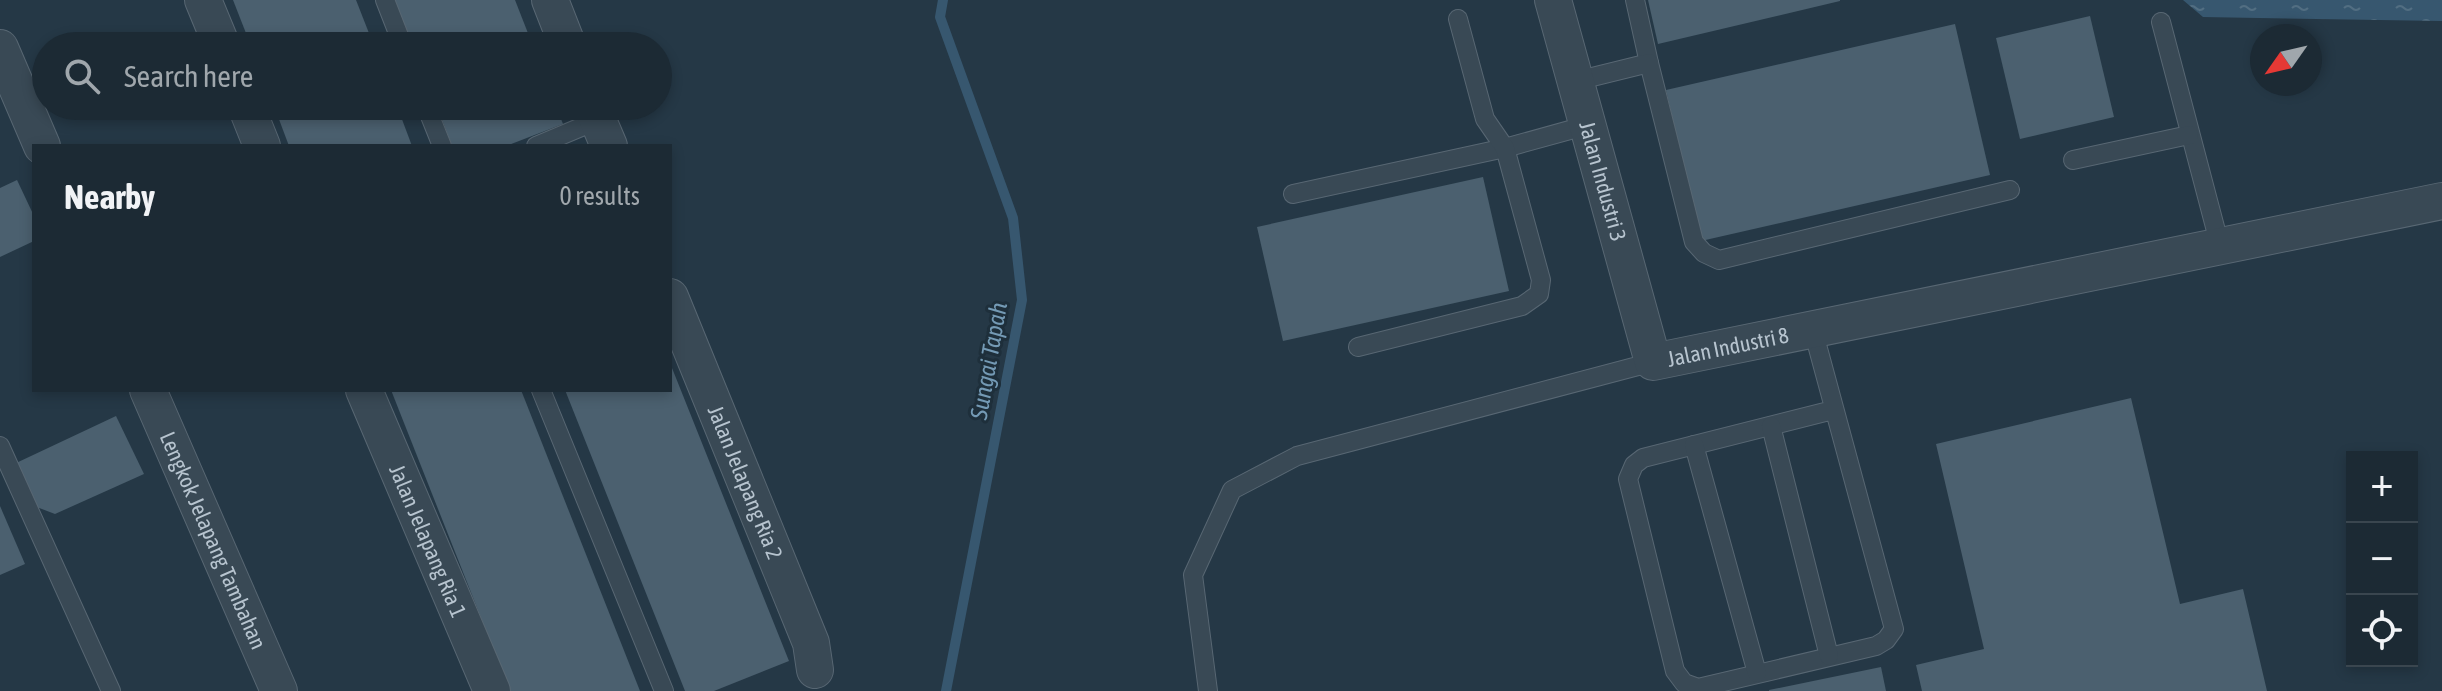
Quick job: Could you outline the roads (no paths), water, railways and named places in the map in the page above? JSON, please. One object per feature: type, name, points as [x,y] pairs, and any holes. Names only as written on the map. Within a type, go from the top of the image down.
[{"type":"street","points":[[203,0],[216,32]]},
{"type":"street","points":[[550,0],[563,32]]},
{"type":"street","name":"Jalan Industri 3","points":[[1553,0],[1653,362]]},
{"type":"street","points":[[0,48],[41,144]]},
{"type":"street","points":[[252,120],[261,144]]},
{"type":"street","name":"Jalan Industri 8","points":[[1653,362],[2442,201]]},
{"type":"street","name":"Jalan Jelapang Ria 2","points":[[672,302],[811,643],[815,670]]},
{"type":"street","name":"Lengkok Jelapang Tambahan","points":[[149,392],[279,691]]},
{"type":"street","name":"Jalan Jelapang Ria 1","points":[[365,392],[492,691]]},
{"type":"lane","points":[[385,0],[398,32]]},
{"type":"lane","points":[[1635,0],[1694,242],[1704,253],[1719,260],[2010,190]]},
{"type":"lane","points":[[1358,347],[1522,306],[1539,294],[1541,280],[1505,148],[1485,119],[1458,19]]},
{"type":"lane","points":[[2161,22],[2220,246]]},
{"type":"lane","points":[[1576,81],[1649,63]]},
{"type":"lane","points":[[432,120],[441,144]]},
{"type":"lane","points":[[542,144],[600,124]]},
{"type":"lane","points":[[1293,194],[1505,148],[1588,125]]},
{"type":"lane","points":[[2073,160],[2189,135]]},
{"type":"lane","points":[[1813,330],[1894,629],[1886,640],[1876,646],[1698,688],[1684,683],[1675,671],[1628,479],[1634,465],[1643,458],[1833,410]]},
{"type":"lane","name":"Jalan Industri 8","points":[[1208,691],[1193,575],[1232,490],[1297,456],[1653,362]]},
{"type":"lane","points":[[542,392],[664,691]]},
{"type":"lane","points":[[1771,426],[1829,656]]},
{"type":"lane","points":[[1694,445],[1757,673]]},
{"type":"lane","points":[[0,446],[111,691]]},
{"type":"water","points":[[2183,0],[2442,0],[2442,21],[2203,17]]},
{"type":"waterway","name":"Sungai Tapah","points":[[943,0],[940,17],[1013,218],[1022,300],[946,691]]}]
